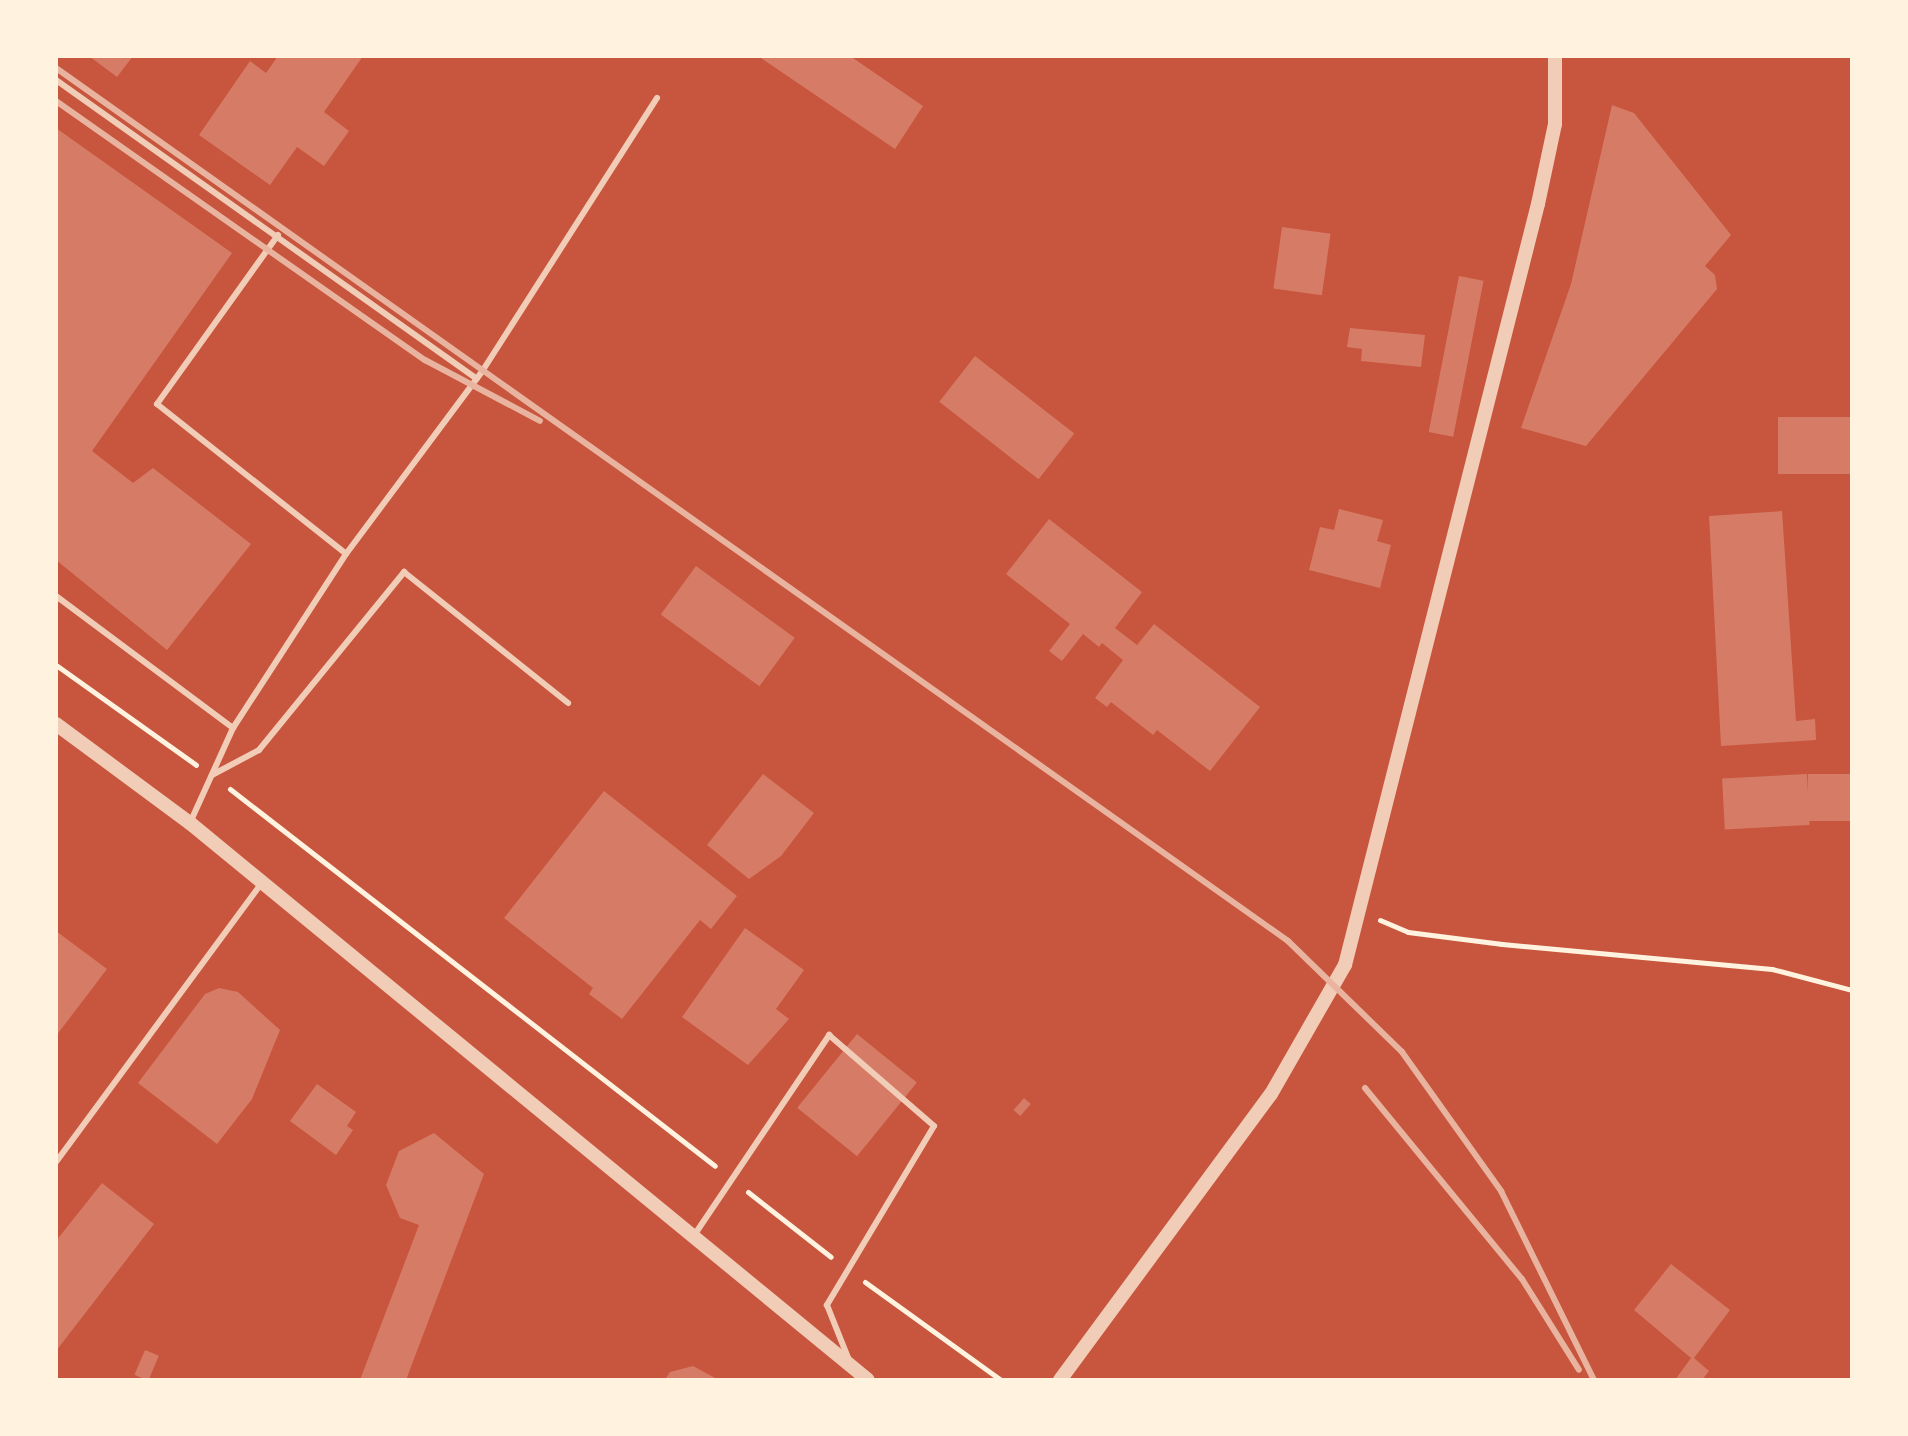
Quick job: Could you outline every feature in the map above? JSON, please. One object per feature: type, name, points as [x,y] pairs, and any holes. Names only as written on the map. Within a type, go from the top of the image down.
[{"type":"street","points":[[1060,1380],[1271,1094],[1337,983],[1362,912],[1538,204],[1555,124],[1555,56]]},
{"type":"street","points":[[56,724],[190,823],[868,1380]]},
{"type":"lane","points":[[56,80],[477,379]]},
{"type":"lane","points":[[190,823],[233,728],[346,554],[477,379],[657,98]]},
{"type":"lane","points":[[278,235],[157,404],[346,554]]},
{"type":"lane","points":[[212,775],[259,750],[404,572],[568,703]]},
{"type":"lane","points":[[56,596],[233,728]]},
{"type":"lane","points":[[56,1162],[261,884]]},
{"type":"lane","points":[[693,1238],[829,1035],[934,1126],[827,1305],[850,1363]]},
{"type":"path","points":[[56,665],[212,775],[848,1270],[1001,1380]]},
{"type":"path","points":[[1362,912],[1408,932],[1772,969],[1852,990]]},
{"type":"building","points":[[89,56],[133,56],[117,77]]},
{"type":"building","points":[[278,56],[363,56],[324,112],[349,131],[324,166],[297,147],[270,185],[199,135],[250,61],[266,73]]},
{"type":"building","points":[[758,56],[850,56],[923,106],[895,149]]},
{"type":"building","points":[[1612,105],[1634,113],[1731,235],[1705,266],[1715,275],[1717,289],[1586,446],[1521,428],[1571,284]]},
{"type":"building","points":[[56,128],[232,253],[92,451],[133,483],[153,468],[251,544],[167,650],[56,560]]},
{"type":"building","points":[[1282,227],[1331,234],[1322,295],[1273,288]]},
{"type":"building","points":[[1459,276],[1484,281],[1453,437],[1429,432]]},
{"type":"building","points":[[1350,328],[1425,335],[1421,367],[1361,361],[1362,349],[1347,347]]},
{"type":"building","points":[[975,356],[1074,434],[1039,479],[939,402]]},
{"type":"building","points":[[1778,417],[1852,417],[1852,474],[1778,474]]},
{"type":"building","points":[[1339,509],[1383,520],[1377,541],[1391,545],[1380,588],[1309,570],[1320,527],[1334,530]]},
{"type":"building","points":[[1782,511],[1796,721],[1815,719],[1816,740],[1721,746],[1709,516]]},
{"type":"building","points":[[1049,519],[1142,592],[1115,628],[1137,645],[1154,624],[1260,707],[1210,771],[1157,730],[1153,735],[1111,702],[1107,707],[1095,698],[1123,660],[1102,643],[1099,647],[1083,634],[1062,661],[1049,651],[1070,624],[1006,574]]},
{"type":"building","points":[[696,566],[795,638],[759,686],[661,615]]},
{"type":"building","points":[[763,774],[814,813],[781,856],[749,879],[707,845]]},
{"type":"building","points":[[1807,774],[1810,825],[1725,829],[1722,778]]},
{"type":"building","points":[[1808,774],[1852,774],[1852,821],[1808,821]]},
{"type":"building","points":[[604,791],[737,896],[711,929],[700,920],[622,1019],[589,994],[593,988],[504,918]]},
{"type":"building","points":[[745,928],[804,970],[776,1009],[789,1019],[748,1065],[682,1017]]},
{"type":"building","points":[[56,931],[107,969],[56,1036]]},
{"type":"building","points":[[219,988],[238,992],[280,1030],[252,1099],[217,1144],[138,1083],[205,994]]},
{"type":"building","points":[[857,1034],[917,1082],[857,1156],[797,1108]]},
{"type":"building","points":[[317,1084],[356,1112],[347,1126],[353,1130],[336,1155],[290,1121]]},
{"type":"building","points":[[1024,1098],[1031,1104],[1020,1116],[1014,1110]]},
{"type":"building","points":[[434,1133],[484,1174],[406,1380],[360,1380],[419,1225],[400,1218],[386,1185],[399,1151]]},
{"type":"building","points":[[102,1183],[154,1224],[56,1351],[56,1241]]},
{"type":"building","points":[[1671,1264],[1730,1310],[1694,1358],[1709,1371],[1702,1380],[1675,1380],[1691,1358],[1634,1310]]},
{"type":"building","points":[[145,1350],[159,1356],[149,1380],[134,1375]]},
{"type":"building","points":[[693,1366],[719,1380],[665,1380],[670,1372]]},
{"type":"railway","points":[[56,68],[1288,941],[1402,1052],[1501,1191],[1594,1380]]},
{"type":"railway","points":[[56,101],[425,360],[540,421]]},
{"type":"railway","points":[[1365,1088],[1522,1279],[1579,1370]]}]
